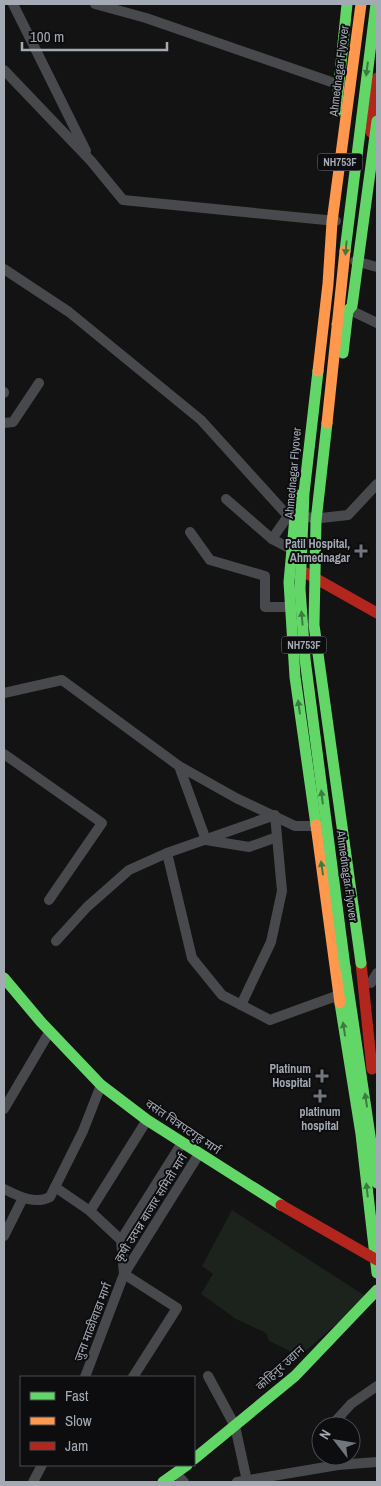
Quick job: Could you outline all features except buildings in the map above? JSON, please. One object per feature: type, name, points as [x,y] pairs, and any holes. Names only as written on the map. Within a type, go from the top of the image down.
[{"type":"main road","points":[[316,280],[347,4]]},
{"type":"main road","points":[[353,4],[291,516],[290,565],[295,677],[339,995],[361,1134],[377,1273]]},
{"type":"main road","name":"Ahmednagar Flyover","points":[[361,4],[332,222],[328,284],[322,321],[304,493],[301,544],[301,610],[327,831],[377,1183]]},
{"type":"main road","name":"Ahmednagar Flyover","points":[[376,4],[337,324],[316,521],[314,625],[368,1015],[377,1111]]},
{"type":"main road","points":[[377,78],[321,518],[320,564],[325,668],[374,978],[377,1044]]},
{"type":"main road","points":[[337,324],[352,306],[377,120]]},
{"type":"main road","points":[[314,304],[322,321]]},
{"type":"main road","points":[[290,565],[321,579],[377,613]]},
{"type":"main road","name":"वसंत चित्रपटगृह मार्ग","points":[[4,978],[50,1031],[101,1085],[147,1120],[256,1191],[376,1260]]},
{"type":"main road","name":"कोहिनुर उद्यान","points":[[195,1458],[295,1376],[377,1290]]},
{"type":"main road","points":[[163,1482],[180,1478],[186,1466]]},
{"type":"street","points":[[13,4],[91,161]]},
{"type":"street","points":[[94,4],[146,18],[343,86]]},
{"type":"street","points":[[4,70],[91,161],[123,200],[327,221],[376,220]]},
{"type":"street","points":[[354,261],[377,266]]},
{"type":"street","points":[[4,269],[69,312],[201,420],[291,516],[321,518],[348,515],[377,484]]},
{"type":"street","points":[[348,309],[377,323]]},
{"type":"street","points":[[4,423],[13,422],[39,383]]},
{"type":"street","points":[[226,499],[272,539],[320,564]]},
{"type":"street","points":[[272,539],[291,516]]},
{"type":"street","points":[[190,532],[210,560],[265,576],[265,607],[291,607]]},
{"type":"street","points":[[4,693],[62,680],[179,766],[236,798],[295,826],[316,826]]},
{"type":"street","points":[[4,754],[102,823],[49,900]]},
{"type":"street","points":[[179,766],[206,840]]},
{"type":"street","points":[[241,1005],[271,942],[282,891],[275,815]]},
{"type":"street","points":[[56,941],[87,908],[129,870],[167,854],[275,815]]},
{"type":"street","points":[[206,840],[249,847],[277,837]]},
{"type":"street","points":[[167,854],[192,958],[222,995],[270,1020],[339,995]]},
{"type":"street","points":[[4,1109],[50,1031]]},
{"type":"street","points":[[4,1189],[24,1198],[42,1201],[50,1197],[83,1131],[101,1085]]},
{"type":"street","points":[[90,1211],[147,1120]]},
{"type":"street","points":[[54,1188],[90,1211],[122,1240],[182,1143]]},
{"type":"street","name":"कृषी उत्पन्न बाजार समिती मार्ग","points":[[124,1274],[199,1154]]},
{"type":"street","points":[[4,1236],[24,1198]]},
{"type":"street","name":"जुना माळीवाडा मार्ग","points":[[85,1376],[124,1274],[122,1240]]},
{"type":"street","points":[[124,1274],[177,1308],[133,1376]]},
{"type":"street","points":[[208,1376],[235,1426],[244,1481],[314,1466]]},
{"type":"street","points":[[341,1416],[351,1404],[377,1386]]},
{"type":"street","points":[[361,1462],[377,1462]]},
{"type":"street","points":[[33,1482],[41,1466]]},
{"type":"shaded area","points":[[232,1210],[367,1297],[300,1356],[269,1341],[266,1333],[236,1319],[201,1294],[213,1274],[202,1266]]},
{"type":"traffic: fast","points":[[336,112],[347,4]]},
{"type":"traffic: fast","points":[[345,251],[376,4]]},
{"type":"traffic: fast","points":[[337,324],[352,306],[377,121]]},
{"type":"traffic: fast","points":[[343,353],[348,310]]},
{"type":"traffic: fast","points":[[318,371],[304,493],[300,589],[305,659],[345,967]]},
{"type":"traffic: fast","points":[[327,423],[316,521],[314,625],[361,963]]},
{"type":"traffic: fast","points":[[297,495],[289,582],[295,677],[316,825]]},
{"type":"traffic: fast","points":[[345,967],[377,1183]]},
{"type":"traffic: fast","points":[[4,978],[41,1022],[101,1085],[147,1120],[281,1205]]},
{"type":"traffic: fast","points":[[340,1003],[361,1134],[377,1273]]},
{"type":"traffic: fast","points":[[195,1458],[295,1376],[377,1290]]},
{"type":"traffic: fast","points":[[163,1482],[186,1466]]},
{"type":"traffic: slow","points":[[318,371],[328,284],[332,222],[361,4]]},
{"type":"traffic: slow","points":[[327,423],[345,251]]},
{"type":"traffic: slow","points":[[316,825],[340,1003]]},
{"type":"traffic: jam","points":[[371,132],[377,78]]},
{"type":"traffic: jam","points":[[306,573],[377,613]]},
{"type":"traffic: jam","points":[[361,963],[372,1069]]},
{"type":"traffic: jam","points":[[281,1205],[377,1260]]},
{"type":"place","name":"Patil Hospital, Ahmednagar","points":[[361,551]]},
{"type":"place","name":"Platinum Hospital","points":[[322,1076]]},
{"type":"place","name":"platinum hospital","points":[[320,1096]]}]
